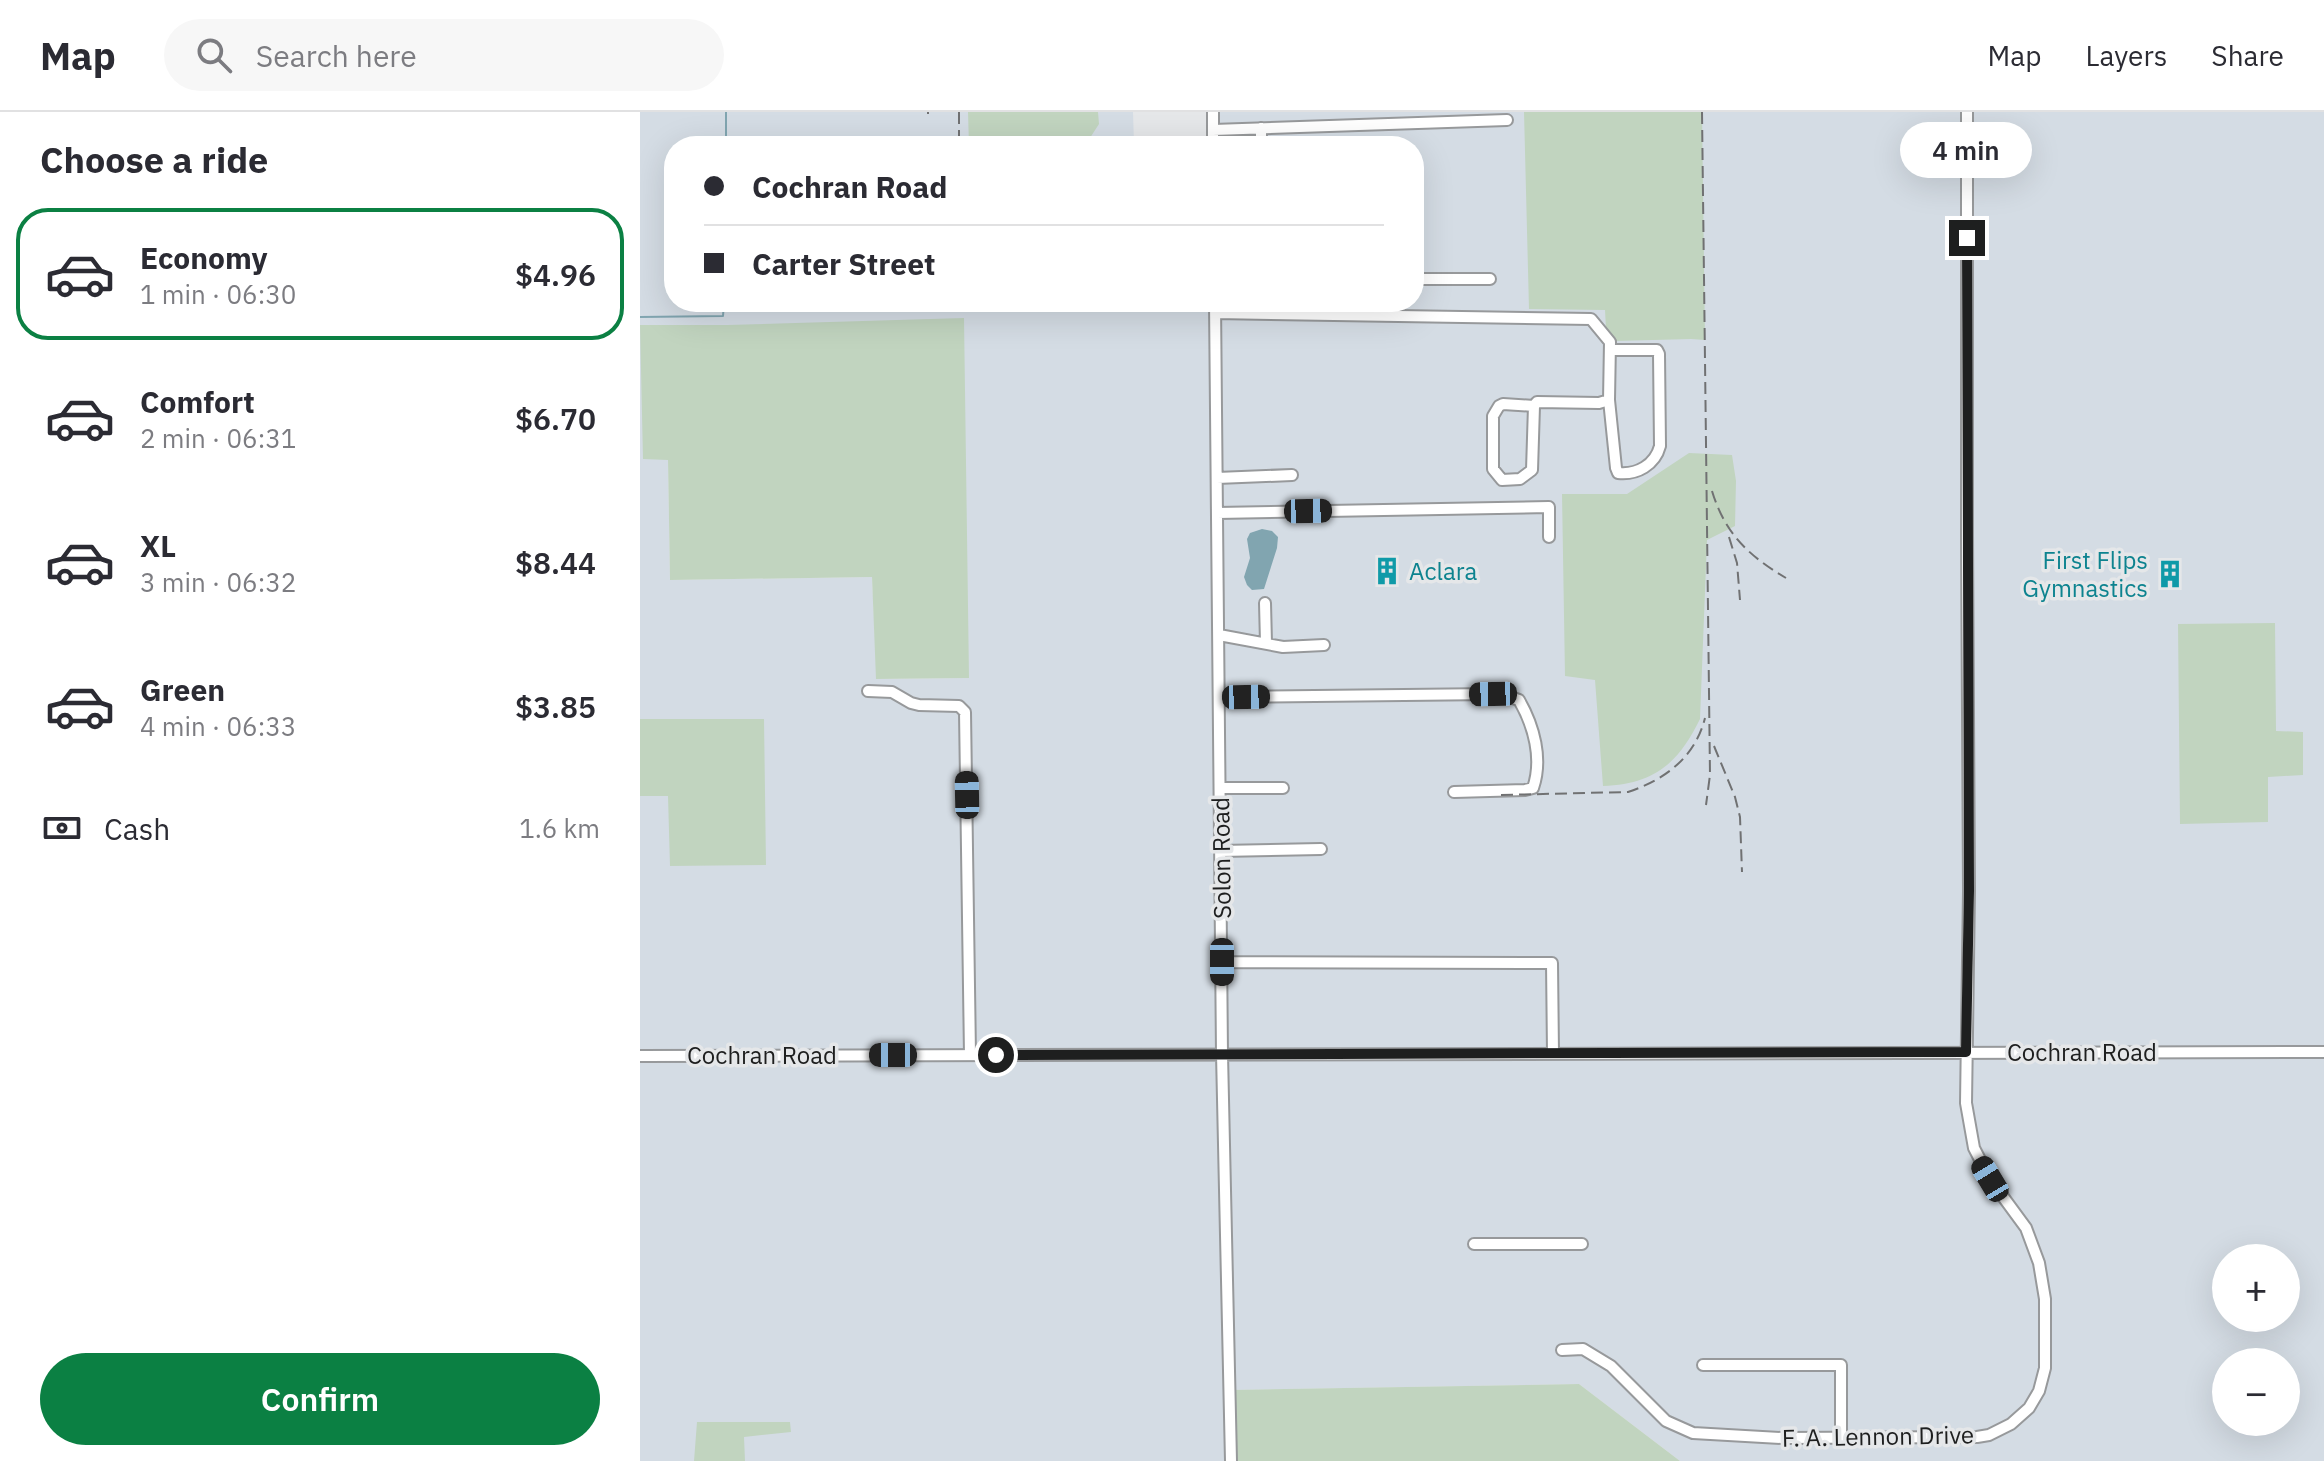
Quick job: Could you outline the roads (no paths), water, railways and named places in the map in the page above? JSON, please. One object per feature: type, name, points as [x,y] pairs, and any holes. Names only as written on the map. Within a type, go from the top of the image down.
[{"type":"street","points":[[1213,112],[1213,136]]},
{"type":"street","name":"F. A. Lennon Drive","points":[[1562,1350],[1583,1349],[1611,1366],[1666,1421],[1693,1433],[1782,1438],[1958,1438],[1989,1435],[2011,1424],[2029,1408],[2043,1380],[2045,1299],[2042,1275],[2026,1228],[1990,1179],[1974,1148],[1966,1103],[1969,891],[1967,112]]},
{"type":"street","points":[[1213,130],[1507,120]]},
{"type":"street","points":[[1261,128],[1261,136]]},
{"type":"street","points":[[1424,279],[1490,279]]},
{"type":"street","name":"Solon Road","points":[[1215,312],[1222,1054],[1231,1461]]},
{"type":"street","points":[[1372,312],[1591,319],[1610,342],[1609,400],[1616,468],[1618,473],[1633,472],[1657,458],[1660,446],[1659,354],[1657,350],[1610,350]]},
{"type":"street","points":[[1534,406],[1503,404],[1495,411],[1493,469],[1502,480],[1520,479],[1532,470],[1534,406],[1537,402],[1599,403],[1609,400]]},
{"type":"street","points":[[1217,478],[1292,475]]},
{"type":"street","points":[[1217,513],[1549,507],[1549,537]]},
{"type":"street","points":[[1265,603],[1266,643]]},
{"type":"street","points":[[1219,635],[1283,647],[1324,645]]},
{"type":"street","points":[[868,691],[892,692],[919,705],[959,706],[965,712],[970,1055]]},
{"type":"street","points":[[1219,697],[1493,694],[1519,700],[1537,745],[1533,788],[1454,792]]},
{"type":"street","points":[[1220,788],[1283,788]]},
{"type":"street","points":[[1220,851],[1321,849]]},
{"type":"street","points":[[1222,962],[1552,963],[1553,1053]]},
{"type":"street","name":"Cochran Road","points":[[640,1056],[2324,1052]]},
{"type":"street","points":[[1474,1244],[1582,1244]]},
{"type":"street","points":[[1703,1365],[1841,1365],[1841,1438]]},
{"type":"water","points":[[1262,529],[1272,531],[1278,537],[1277,548],[1264,589],[1252,590],[1244,577],[1250,558],[1247,539],[1250,533]]},
{"type":"waterway","points":[[726,112],[726,136]]},
{"type":"waterway","points":[[640,317],[723,316],[723,312]]},
{"type":"railway","points":[[959,112],[959,136]]},
{"type":"railway","points":[[1702,112],[1710,775],[1706,805]]},
{"type":"railway","points":[[1712,491],[1731,532],[1750,552],[1786,578]]},
{"type":"railway","points":[[1729,537],[1737,563],[1740,600]]},
{"type":"railway","points":[[1501,795],[1628,792],[1654,781],[1676,766],[1694,745],[1705,718]]},
{"type":"railway","points":[[1714,746],[1740,817],[1742,872]]},
{"type":"place","name":"Aclara","points":[[1387,571]]},
{"type":"place","name":"First Flips Gymnastics","points":[[2170,574]]}]
